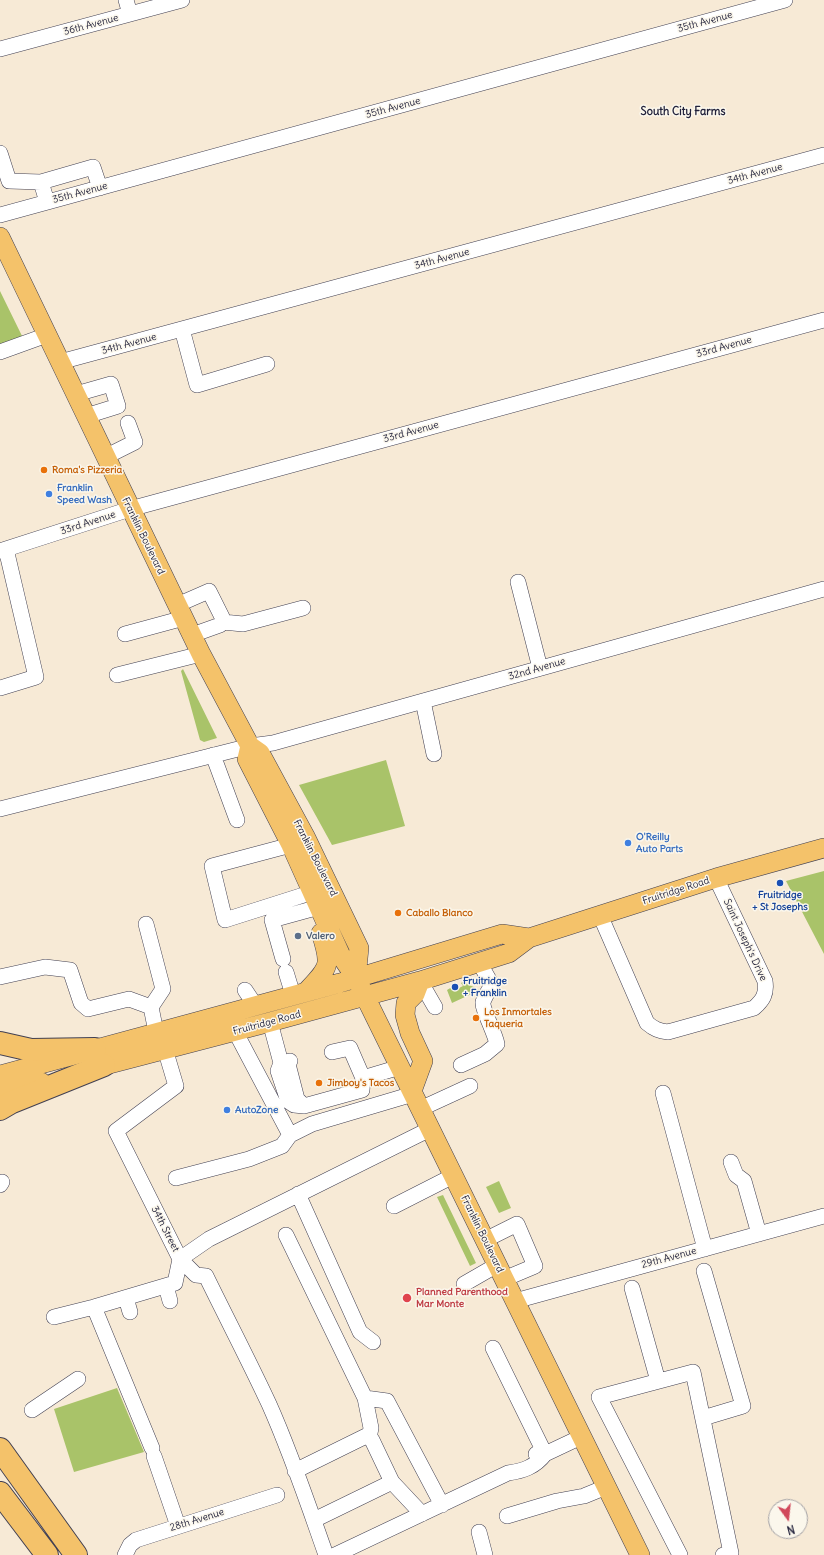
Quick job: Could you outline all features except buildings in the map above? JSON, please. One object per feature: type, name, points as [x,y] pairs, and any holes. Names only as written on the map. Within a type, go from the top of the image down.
[{"type":"highway","points":[[0,1043],[31,1050],[99,1057]]},
{"type":"highway","points":[[0,1109],[99,1057]]},
{"type":"highway","points":[[0,1449],[76,1555]]},
{"type":"highway","points":[[0,1493],[47,1555]]},
{"type":"main road","name":"Franklin Boulevard","points":[[0,237],[201,654],[250,746],[260,754],[302,831],[359,948],[356,978]]},
{"type":"main road","name":"Franklin Boulevard","points":[[250,746],[247,759],[291,845],[313,900],[341,956],[356,978],[640,1555]]},
{"type":"main road","name":"Fruitridge Road","points":[[0,1075],[99,1057],[165,1049],[420,981],[509,953],[529,938],[716,878],[824,848]]},
{"type":"main road","points":[[299,993],[325,971],[328,964],[328,953],[313,900]]},
{"type":"main road","name":"Fruitridge Road","points":[[0,1093],[99,1057],[201,1014],[250,997],[299,993],[356,978],[502,934],[529,938]]},
{"type":"main road","points":[[415,1098],[422,1061],[410,1033],[405,1015],[406,1003],[415,994],[420,981]]},
{"type":"street","name":"36th Avenue","points":[[0,49],[128,7],[182,0]]},
{"type":"street","name":"35th Avenue","points":[[0,215],[785,0]]},
{"type":"street","points":[[0,153],[5,182],[41,182],[94,167],[100,188]]},
{"type":"street","name":"34th Avenue","points":[[60,362],[824,155]]},
{"type":"street","points":[[41,182],[47,202]]},
{"type":"street","name":"33rd Avenue","points":[[3,550],[130,509],[824,320]]},
{"type":"street","points":[[182,329],[197,385],[267,364]]},
{"type":"street","points":[[0,352],[47,335]]},
{"type":"street","points":[[76,394],[111,384],[118,406],[86,416]]},
{"type":"street","points":[[105,457],[135,442],[128,423]]},
{"type":"street","points":[[0,688],[36,678],[6,575],[3,550]]},
{"type":"street","points":[[518,582],[540,668]]},
{"type":"street","name":"32nd Avenue","points":[[0,809],[250,746],[273,743],[824,589]]},
{"type":"street","points":[[184,620],[209,591],[223,622]]},
{"type":"street","points":[[125,634],[184,620],[220,625],[223,622],[243,624],[303,608]]},
{"type":"street","points":[[117,675],[201,654]]},
{"type":"street","points":[[423,701],[434,754]]},
{"type":"street","points":[[213,755],[237,820]]},
{"type":"street","points":[[291,845],[212,866],[225,920],[313,900]]},
{"type":"street","name":"Saint Joseph's Drive","points":[[600,915],[647,1023],[653,1028],[660,1032],[668,1032],[754,1008],[762,1002],[765,994],[765,981],[716,878]]},
{"type":"street","points":[[299,993],[284,966],[272,920],[313,900]]},
{"type":"street","points":[[146,924],[163,989],[151,1007],[156,1032]]},
{"type":"street","points":[[461,1065],[485,1054],[497,1044],[483,1003],[492,985],[479,962]]},
{"type":"street","points":[[0,977],[45,967],[70,970],[81,1003],[88,1009],[129,999],[151,1007]]},
{"type":"street","points":[[420,981],[435,1007]]},
{"type":"street","points":[[270,1022],[287,1062],[278,1071],[288,1101],[294,1105],[304,1106],[362,1090],[363,1078],[350,1048],[332,1052]]},
{"type":"street","points":[[235,1031],[290,1135]]},
{"type":"street","name":"34th Street","points":[[165,1049],[176,1086],[116,1131],[180,1259],[174,1283],[166,1286]]},
{"type":"street","points":[[363,1078],[400,1067]]},
{"type":"street","points":[[176,1178],[249,1160],[282,1146],[290,1135],[312,1124],[470,1086]]},
{"type":"street","points":[[663,1093],[705,1248]]},
{"type":"street","points":[[326,1555],[314,1520],[269,1405],[206,1276],[196,1275],[180,1259],[209,1238],[430,1129]]},
{"type":"street","points":[[731,1162],[736,1174],[744,1180],[759,1234]]},
{"type":"street","points":[[394,1206],[453,1176]]},
{"type":"street","points":[[298,1194],[360,1332],[373,1342]]},
{"type":"street","name":"29th Avenue","points":[[515,1301],[824,1216]]},
{"type":"street","points":[[464,1284],[501,1272],[535,1266],[516,1224],[485,1240]]},
{"type":"street","points":[[286,1236],[364,1398],[371,1428],[371,1439],[392,1482],[422,1514]]},
{"type":"street","points":[[703,1418],[743,1406],[704,1271]]},
{"type":"street","points":[[54,1317],[166,1286],[170,1301]]},
{"type":"street","points":[[632,1288],[658,1381]]},
{"type":"street","points":[[126,1298],[130,1312]]},
{"type":"street","points":[[94,1307],[127,1374],[178,1526]]},
{"type":"street","points":[[493,1348],[545,1454]]},
{"type":"street","points":[[680,1555],[599,1397],[693,1372],[731,1553],[723,1555]]},
{"type":"street","points":[[32,1410],[78,1379]]},
{"type":"street","points":[[364,1398],[387,1401],[442,1505]]},
{"type":"street","points":[[295,1471],[366,1436],[371,1439]]},
{"type":"street","points":[[335,1555],[508,1473],[517,1463],[534,1454],[545,1454],[581,1437]]},
{"type":"street","points":[[314,1520],[392,1482]]},
{"type":"street","points":[[507,1516],[557,1501],[584,1496],[606,1486]]},
{"type":"street","name":"28th Avenue","points":[[125,1555],[130,1545],[136,1540],[277,1495]]},
{"type":"street","points":[[479,1532],[485,1555]]},
{"type":"green space","points":[[0,291],[23,338],[0,345]]},
{"type":"green space","points":[[183,669],[217,738],[204,742],[200,740],[181,671]]},
{"type":"green space","points":[[386,760],[405,826],[332,845],[299,785]]},
{"type":"green space","points":[[824,871],[824,954],[786,881]]},
{"type":"green space","points":[[463,982],[480,990],[452,1003],[447,990],[452,987],[453,991],[463,986],[461,983]]},
{"type":"green space","points":[[499,1181],[511,1208],[499,1213],[486,1187]]},
{"type":"green space","points":[[443,1195],[476,1263],[470,1266],[437,1197]]},
{"type":"green space","points":[[117,1388],[144,1452],[74,1472],[54,1409]]},
{"type":"place","name":"Roma's Pizzeria","points":[[44,470]]},
{"type":"place","name":"Franklin Speed Wash","points":[[49,494]]},
{"type":"place","name":"O'Reilly Auto Parts","points":[[628,843]]},
{"type":"place","name":"Fruitridge + St Josephs","points":[[780,883]]},
{"type":"place","name":"Caballo Blanco","points":[[398,913]]},
{"type":"place","name":"Valero","points":[[298,936]]},
{"type":"place","name":"Fruitridge + Franklin","points":[[455,987]]},
{"type":"place","name":"Los Inmortales Taqueria","points":[[476,1018]]},
{"type":"place","name":"Jimboy's Tacos","points":[[319,1083]]},
{"type":"place","name":"AutoZone","points":[[227,1110]]},
{"type":"place","name":"Planned Parenthood Mar Monte","points":[[407,1298]]},
{"type":"district","name":"South City Farms","points":[[683,112]]}]
